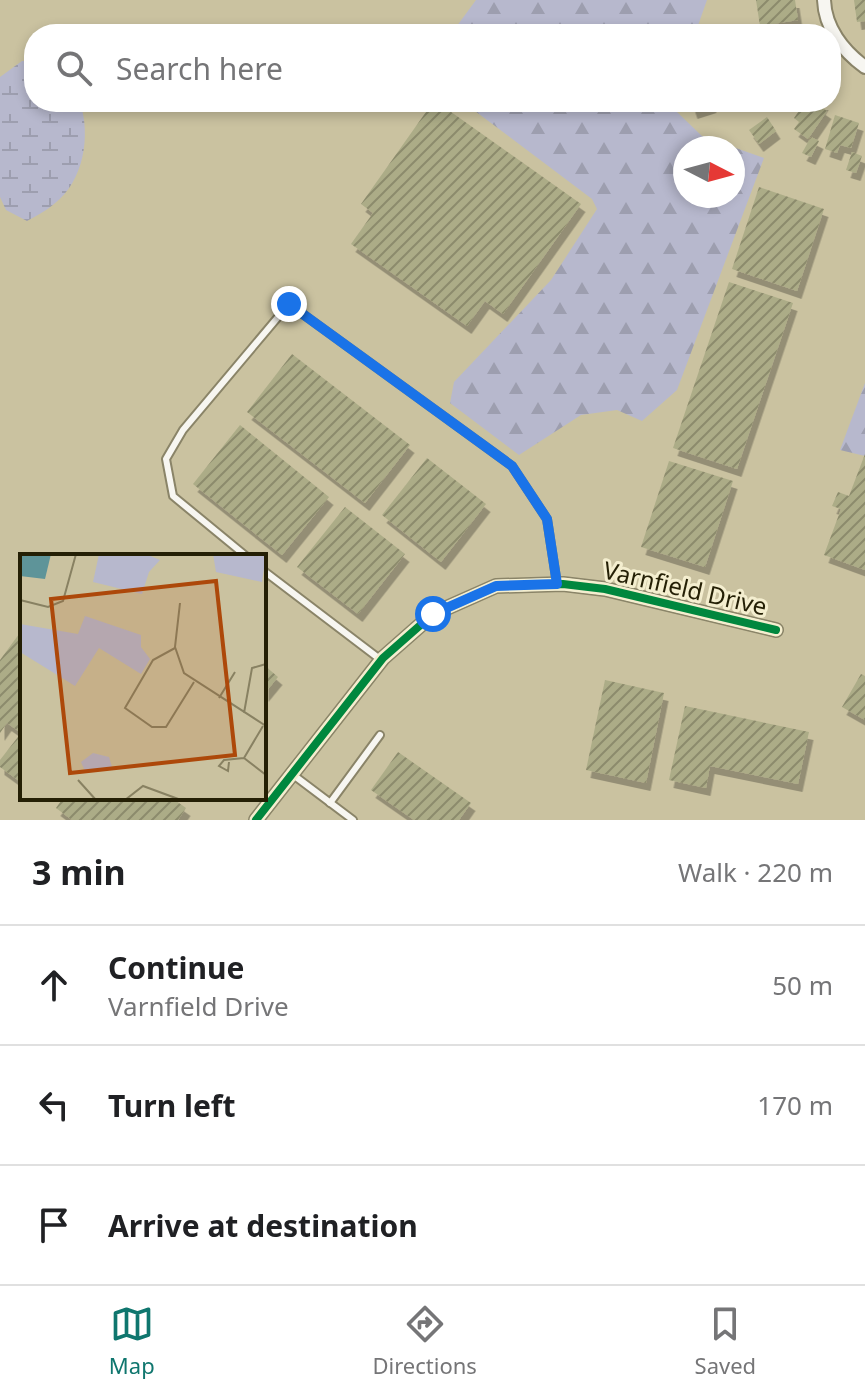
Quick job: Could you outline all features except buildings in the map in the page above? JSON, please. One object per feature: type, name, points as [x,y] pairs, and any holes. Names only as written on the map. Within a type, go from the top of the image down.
[{"type":"street","points":[[824,0],[825,17],[829,24]]},
{"type":"street","points":[[841,43],[848,54],[865,67]]},
{"type":"street","name":"Varnfield Drive","points":[[256,820],[381,660],[433,614],[496,586],[557,584],[605,589],[776,630]]},
{"type":"lane","points":[[244,554],[173,496],[166,459],[183,430],[289,304],[512,466],[547,519],[557,584]]},
{"type":"lane","points":[[266,573],[381,660]]},
{"type":"lane","points":[[330,803],[380,735]]},
{"type":"lane","points":[[292,774],[353,820]]},
{"type":"green space","points":[[476,0],[707,0],[699,24],[458,24]]},
{"type":"green space","points":[[24,61],[24,112],[82,112],[83,115],[85,143],[72,183],[54,204],[27,221],[6,210],[0,197],[0,77]]},
{"type":"green space","points":[[476,112],[677,112],[702,136],[673,136],[673,208],[745,208],[745,151],[764,158],[677,390],[642,421],[617,410],[581,415],[519,455],[450,403],[454,382],[551,280],[597,209],[592,199]]},
{"type":"green space","points":[[865,383],[865,456],[840,450]]},
{"type":"cycle path","points":[[256,820],[383,658],[433,614],[496,586],[563,584],[605,589],[776,630]]},
{"type":"route","points":[[289,304],[512,466],[547,519],[557,584],[496,586],[433,614]]}]
